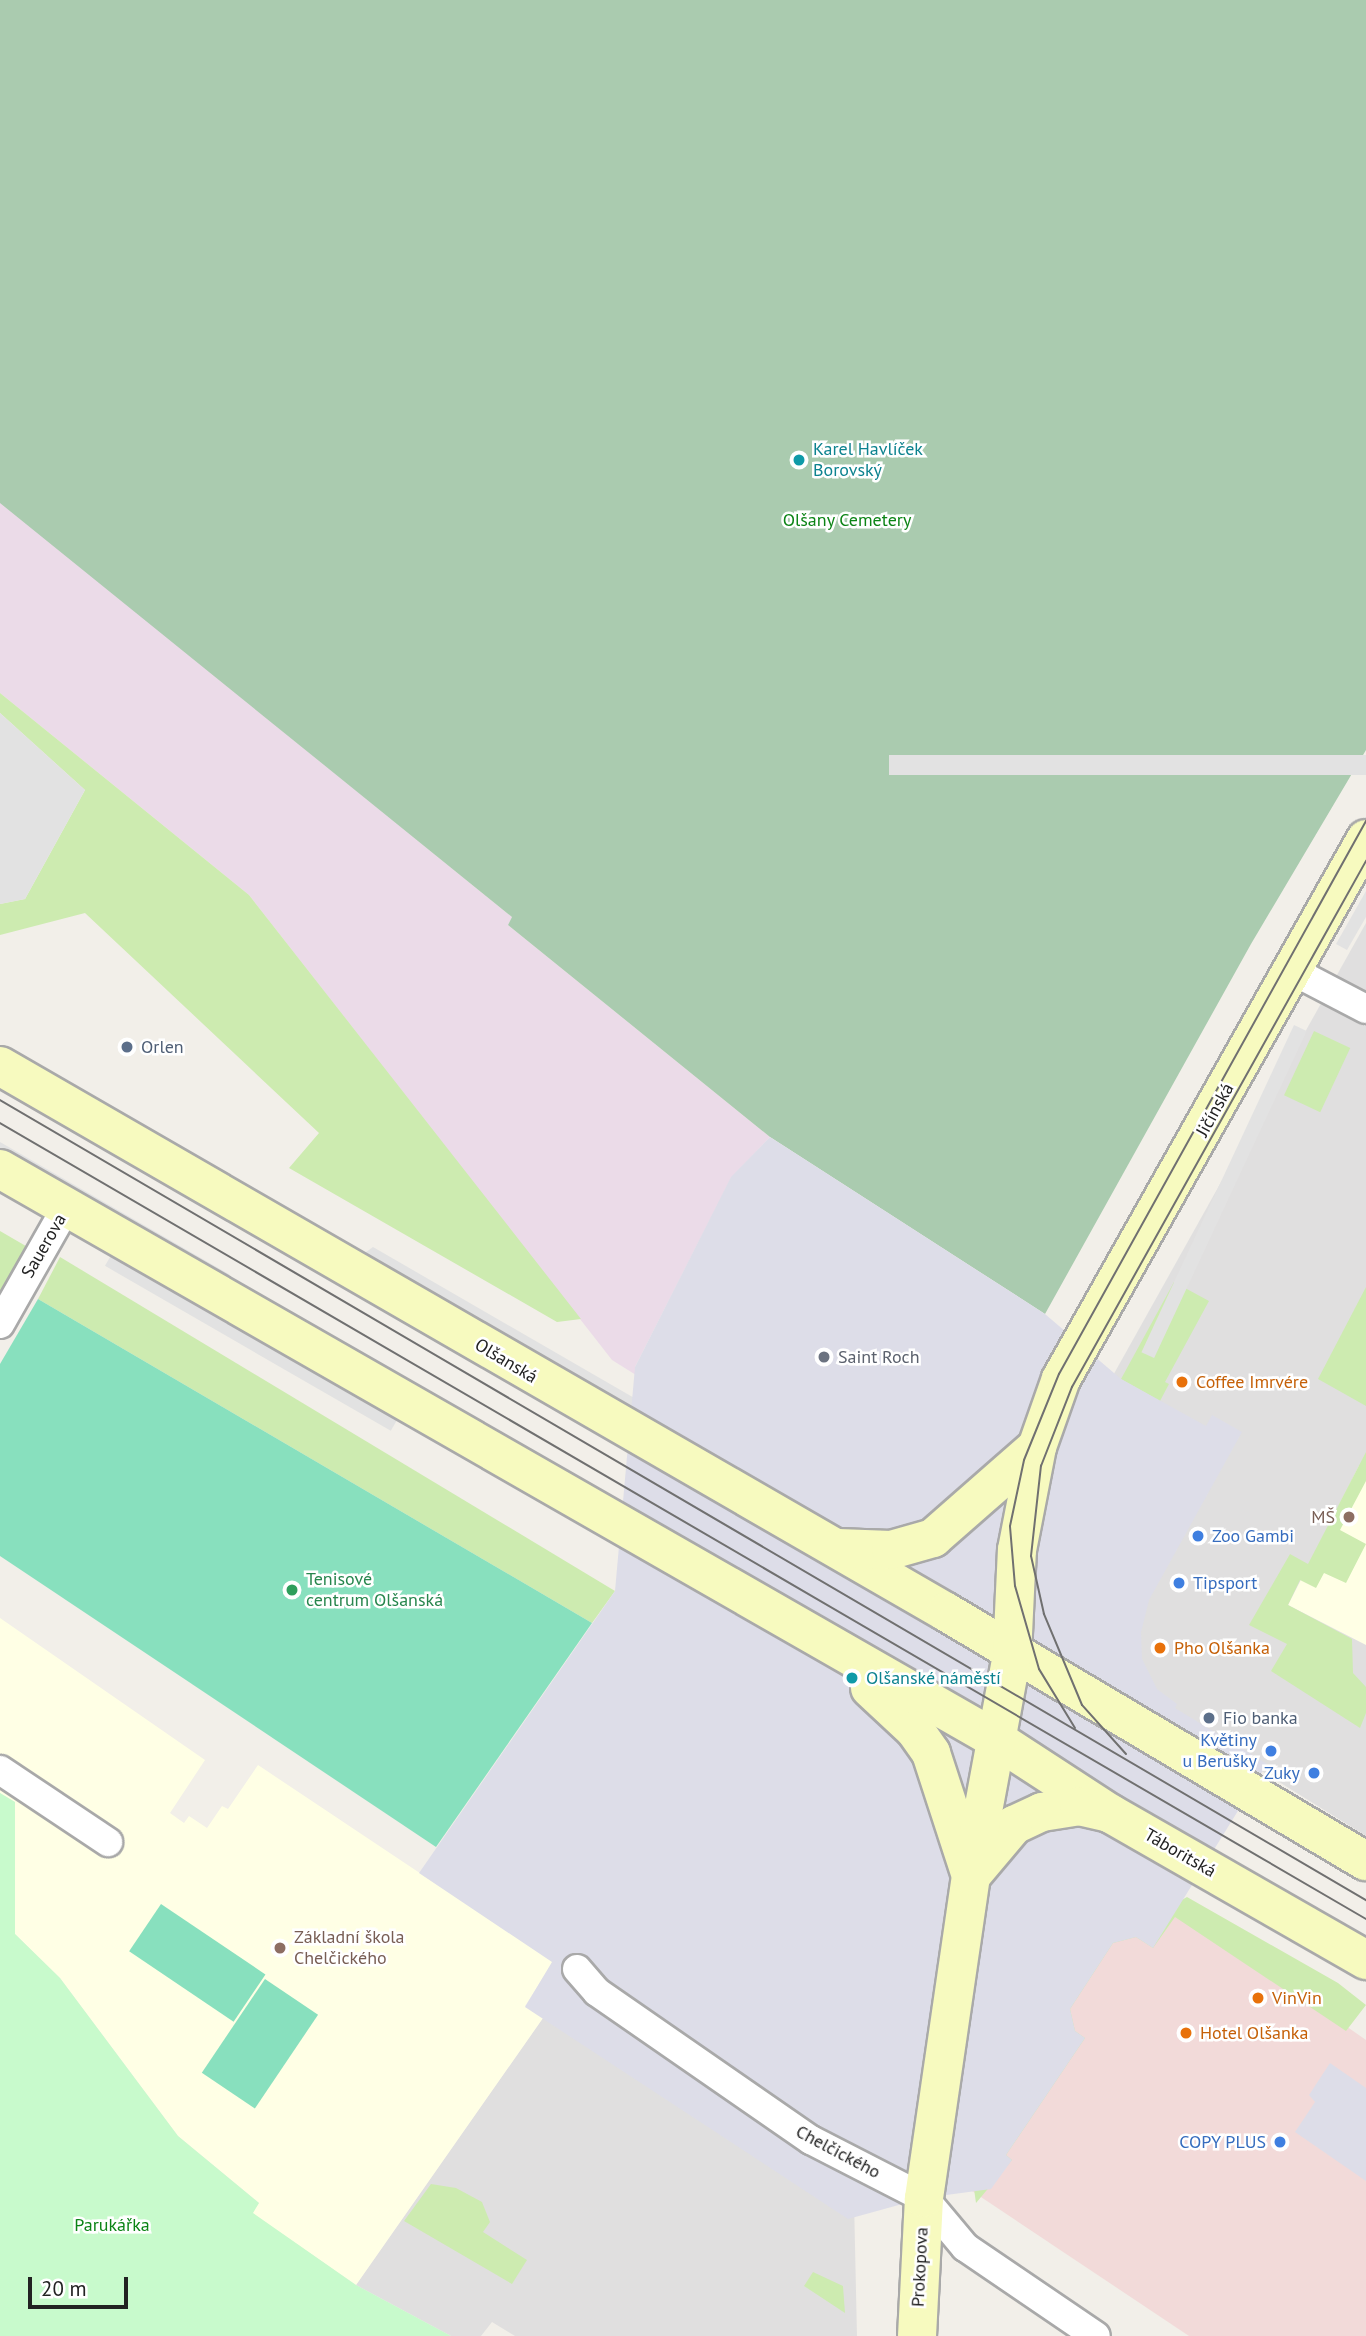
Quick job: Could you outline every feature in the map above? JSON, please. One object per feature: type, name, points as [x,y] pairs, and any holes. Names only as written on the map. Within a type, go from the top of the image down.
[{"type":"street","name":"Jičínská","points":[[1037,1447],[1061,1379],[1366,839]]},
{"type":"street","points":[[1293,971],[1366,1009]]},
{"type":"street","name":"Olšanská","points":[[0,1066],[830,1546],[1012,1655]]},
{"type":"street","points":[[0,1169],[819,1641],[997,1740]]},
{"type":"street","name":"Sauerova","points":[[0,1324],[67,1206]]},
{"type":"street","points":[[830,1546],[891,1550],[933,1538],[1037,1447]]},
{"type":"street","points":[[924,2198],[971,1876],[1012,1655],[1017,1550],[1037,1447]]},
{"type":"street","points":[[819,1641],[915,1730],[931,1752],[971,1876]]},
{"type":"street","points":[[1012,1655],[1366,1861]]},
{"type":"street","name":"Táboritská","points":[[997,1740],[1111,1814],[1366,1960]]},
{"type":"street","points":[[0,1770],[108,1842]]},
{"type":"street","points":[[971,1876],[1014,1825],[1042,1812],[1079,1805],[1111,1814]]},
{"type":"street","name":"Chelčického","points":[[577,1969],[597,1992],[811,2140],[924,2198],[965,2247],[1096,2336]]},
{"type":"street","name":"Prokopova","points":[[917,2336],[924,2198]]},
{"type":"shaded area","points":[[0,502],[512,917],[508,925],[770,1137],[731,1178],[635,1367],[636,1375],[612,1360],[249,895],[0,693]]},
{"type":"shaded area","points":[[0,713],[85,790],[25,899],[0,904]]},
{"type":"shaded area","points":[[889,755],[1366,755],[1366,775],[889,775]]},
{"type":"shaded area","points":[[1366,891],[1366,917],[1347,950],[1336,944]]},
{"type":"shaded area","points":[[1366,923],[1366,1836],[1247,1762],[1167,1704],[1146,1681],[1130,1637],[1111,1379]]},
{"type":"shaded area","points":[[1294,1025],[1307,1031],[1154,1358],[1141,1352]]},
{"type":"shaded area","name":"Olšanské náměstí","points":[[770,1137],[1045,1314],[1121,1379],[1206,1426],[1212,1415],[1242,1432],[1149,1600],[1141,1632],[1142,1659],[1157,1689],[1177,1704],[1175,1708],[1267,1764],[1153,1948],[1136,1937],[1113,1943],[1070,2009],[1075,2031],[1085,2038],[1006,2155],[1012,2160],[991,2189],[924,2198],[848,2219],[525,2007],[552,1962],[419,1873],[615,1591],[635,1367],[731,1177]]},
{"type":"shaded area","points":[[0,1142],[229,1274],[223,1286],[0,1157]]},
{"type":"shaded area","points":[[373,1247],[764,1473],[756,1485],[362,1255]]},
{"type":"shaded area","points":[[113,1252],[399,1417],[391,1431],[105,1266]]},
{"type":"shaded area","name":"MŠ","points":[[1359,1466],[1366,1470],[1366,1645],[1288,1605]]},
{"type":"shaded area","name":"Základní škola Chelčického","points":[[0,1618],[205,1760],[170,1813],[184,1823],[189,1816],[207,1828],[222,1806],[228,1809],[258,1765],[553,1962],[525,2006],[543,2018],[356,2285],[252,2213],[259,2203],[178,2136],[60,1978],[15,1934],[15,1802],[0,1793]]},
{"type":"shaded area","points":[[1136,1880],[1366,2040],[1366,2336],[1189,2336],[966,2187]]},
{"type":"shaded area","points":[[543,2018],[854,2200],[857,2336],[515,2336],[492,2322],[481,2336],[451,2336],[356,2285]]},
{"type":"shaded area","points":[[1330,2063],[1366,2088],[1366,2181],[1295,2132],[1315,2102],[1309,2095]]},
{"type":"green space","name":"Olšany Cemetery","points":[[0,0],[1366,0],[1366,750],[1251,944],[1045,1314],[770,1137],[508,925],[512,917],[0,503]]},
{"type":"green space","points":[[0,693],[249,895],[581,1319],[557,1322],[289,1168],[319,1133],[85,913],[0,935],[0,904],[25,899],[85,790],[0,713]]},
{"type":"green space","points":[[1314,1031],[1350,1048],[1320,1112],[1284,1095]]},
{"type":"green space","points":[[0,1231],[31,1249],[0,1300]]},
{"type":"green space","points":[[60,1257],[615,1591],[592,1623],[38,1299]]},
{"type":"green space","points":[[1174,1282],[1209,1301],[1165,1382],[1169,1384],[1160,1401],[1121,1379]]},
{"type":"green space","points":[[1366,1287],[1366,1406],[1318,1379]]},
{"type":"green space","name":"Tenisové centrum Olšanská","points":[[38,1299],[592,1623],[436,1847],[0,1556],[0,1364]]},
{"type":"green space","points":[[1366,1452],[1366,1481],[1340,1530],[1366,1544],[1346,1583],[1324,1573],[1316,1588],[1300,1580],[1288,1605],[1352,1639],[1353,1673],[1366,1687],[1366,1713],[1360,1728],[1271,1671],[1287,1644],[1249,1625],[1290,1554],[1308,1564]]},
{"type":"green space","name":"Parukářka","points":[[0,1793],[15,1802],[15,1934],[60,1978],[178,2136],[259,2203],[253,2213],[356,2285],[451,2336],[0,2336]]},
{"type":"green space","points":[[1187,1897],[1338,1983],[1366,2005],[1346,2031],[1175,1917],[1153,1948],[1136,1937],[1113,1943],[1070,2009],[1075,2031],[1085,2038],[1006,2155],[1012,2160],[976,2203],[970,2161],[1008,1999]]},
{"type":"green space","points":[[161,1904],[265,1974],[234,2022],[129,1951]]},
{"type":"green space","points":[[265,1979],[318,2015],[255,2108],[202,2073]]},
{"type":"green space","points":[[431,2184],[456,2188],[482,2202],[490,2222],[483,2232],[527,2260],[512,2284],[404,2221]]},
{"type":"green space","points":[[813,2272],[843,2286],[845,2313],[804,2286]]},
{"type":"tram line","points":[[1075,1728],[1039,1669],[1015,1586],[1010,1526],[1024,1460],[1059,1374],[1366,821]]},
{"type":"tram line","points":[[1126,1754],[1082,1705],[1044,1614],[1031,1556],[1041,1466],[1072,1387],[1366,861]]},
{"type":"tram line","points":[[0,1100],[1366,1900]]},
{"type":"tram line","points":[[0,1123],[1366,1919]]},
{"type":"place","name":"Karel Havlíček Borovský","points":[[799,460]]},
{"type":"place","name":"Orlen","points":[[127,1047]]},
{"type":"place","name":"Saint Roch","points":[[824,1357]]},
{"type":"place","name":"Coffee Imrvére","points":[[1182,1382]]},
{"type":"place","name":"MŠ","points":[[1349,1517]]},
{"type":"place","name":"Zoo Gambi","points":[[1198,1536]]},
{"type":"place","name":"Tipsport","points":[[1179,1583]]},
{"type":"place","name":"Tenisové centrum Olšanská","points":[[292,1590]]},
{"type":"place","name":"Pho Olšanka","points":[[1160,1648]]},
{"type":"place","name":"Olšanské náměstí","points":[[852,1678]]},
{"type":"place","name":"Fio banka","points":[[1209,1718]]},
{"type":"place","name":"Květiny u Berušky","points":[[1271,1751]]},
{"type":"place","name":"Zuky","points":[[1314,1773]]},
{"type":"place","name":"Základní škola Chelčického","points":[[280,1948]]},
{"type":"place","name":"VinVin","points":[[1258,1998]]},
{"type":"place","name":"Hotel Olšanka","points":[[1186,2033]]},
{"type":"place","name":"COPY PLUS","points":[[1280,2142]]}]
